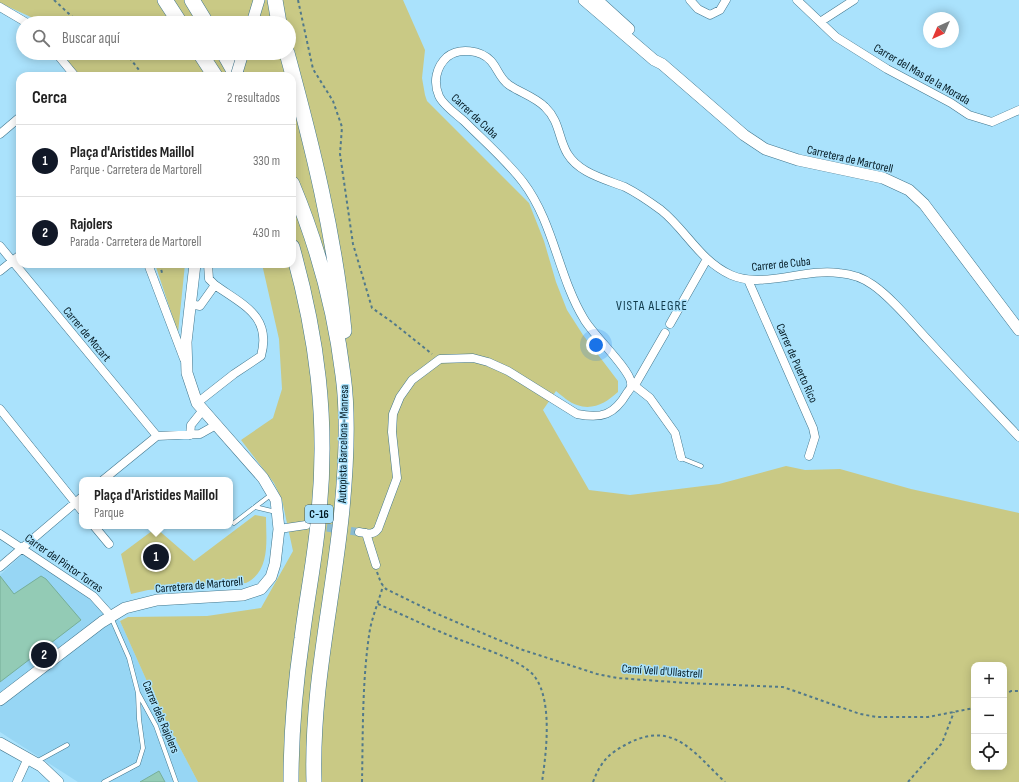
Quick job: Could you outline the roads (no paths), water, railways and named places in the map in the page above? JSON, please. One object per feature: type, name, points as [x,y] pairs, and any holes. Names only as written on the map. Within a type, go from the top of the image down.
[{"type":"highway","points":[[165,0],[175,16]]},
{"type":"highway","points":[[192,0],[202,16]]},
{"type":"highway","points":[[275,0],[277,16]]},
{"type":"highway","points":[[205,60],[212,72]]},
{"type":"highway","points":[[228,60],[234,72]]},
{"type":"highway","points":[[289,60],[292,72]]},
{"type":"highway","points":[[296,89],[326,207],[340,282],[344,334],[343,376]]},
{"type":"highway","name":"Autopista Barcelona-Manresa","points":[[296,195],[318,257],[333,316],[343,376],[345,423],[342,509],[321,656],[314,719],[314,782]]},
{"type":"highway","name":"Autopista Barcelona-Manresa","points":[[290,782],[291,734],[320,512],[322,468],[321,407],[315,343],[306,296],[296,261]]},
{"type":"main road","points":[[254,16],[259,0]]},
{"type":"main road","name":"Carretera de Martorell","points":[[584,0],[654,60],[662,64],[744,135],[765,149],[798,160],[883,178],[896,183],[916,196],[940,223],[1019,330]]},
{"type":"main road","name":"Carretera de Martorell","points":[[597,0],[658,56],[662,64]]},
{"type":"main road","points":[[237,72],[241,60]]},
{"type":"main road","name":"Carretera de Martorell","points":[[0,700],[111,616],[125,608],[145,602],[243,595],[261,589],[268,582],[274,572],[279,529],[278,512],[273,494],[263,478],[200,407],[190,384],[186,363],[186,342],[194,268]]},
{"type":"main road","points":[[0,743],[32,760],[51,774],[58,782]]},
{"type":"street","points":[[690,0],[698,9],[710,15],[720,10],[726,0]]},
{"type":"street","name":"Carrer del Mas de la Morada","points":[[797,0],[836,37],[887,69],[951,103],[968,115],[992,122],[1019,110]]},
{"type":"street","points":[[820,22],[854,0]]},
{"type":"street","points":[[0,7],[16,16]]},
{"type":"street","name":"Carrer de Cuba","points":[[680,457],[676,433],[650,398],[633,384],[626,372],[586,324],[575,304],[546,221],[536,202],[522,181],[499,155],[439,98],[435,83],[437,71],[447,57],[467,50],[488,58],[493,63],[501,78],[509,85],[532,97],[546,107],[555,121],[561,143],[567,155],[575,164],[588,172],[628,189],[659,208],[677,224],[707,259],[723,271],[748,280],[835,272],[854,275],[871,283],[916,327],[1019,437]]},
{"type":"street","points":[[61,60],[71,72]]},
{"type":"street","points":[[0,134],[16,121]]},
{"type":"street","name":"Carrer de Mozart","points":[[0,246],[16,266]]},
{"type":"street","points":[[0,271],[16,258]]},
{"type":"street","points":[[670,324],[707,259]]},
{"type":"street","name":"Carrer de Mozart","points":[[18,268],[157,436]]},
{"type":"street","points":[[150,268],[186,363]]},
{"type":"street","points":[[190,435],[191,426],[200,407],[234,374],[261,356],[264,343],[261,325],[256,315],[215,285],[209,279],[208,268]]},
{"type":"street","name":"Carrer de Puerto Rico","points":[[748,280],[813,428],[815,437],[809,456]]},
{"type":"street","points":[[190,304],[200,306],[215,285]]},
{"type":"street","points":[[376,565],[363,533],[375,533],[378,529],[397,478],[392,432],[394,414],[400,398],[412,380],[440,359],[473,358],[488,362],[508,371],[577,414],[588,416],[601,415],[618,408],[665,333]]},
{"type":"street","points":[[0,409],[79,500],[0,567]]},
{"type":"street","points":[[107,477],[157,436],[200,434],[216,425]]},
{"type":"street","points":[[279,529],[306,525]]},
{"type":"street","points":[[96,529],[109,544]]},
{"type":"street","name":"Carrer del Pintor Torras","points":[[0,534],[93,596],[111,616]]},
{"type":"street","points":[[17,782],[32,760]]},
{"type":"lane","points":[[680,457],[701,466]]},
{"type":"lane","points":[[234,523],[273,494]]},
{"type":"lane","points":[[255,507],[278,512]]},
{"type":"lane","name":"Carrer dels Rajolers","points":[[111,616],[129,658],[138,693],[156,726],[176,782]]},
{"type":"lane","points":[[104,782],[132,769],[138,764],[143,748],[138,719],[138,693]]},
{"type":"lane","points":[[32,760],[67,745]]},
{"type":"tunnel","points":[[315,526],[359,532]]},
{"type":"place","name":"Plaça d'Aristides Maillol","points":[[156,557]]},
{"type":"place","name":"Rajolers","points":[[44,655]]},
{"type":"district","name":"VISTA ALEGRE","points":[[652,305]]}]
